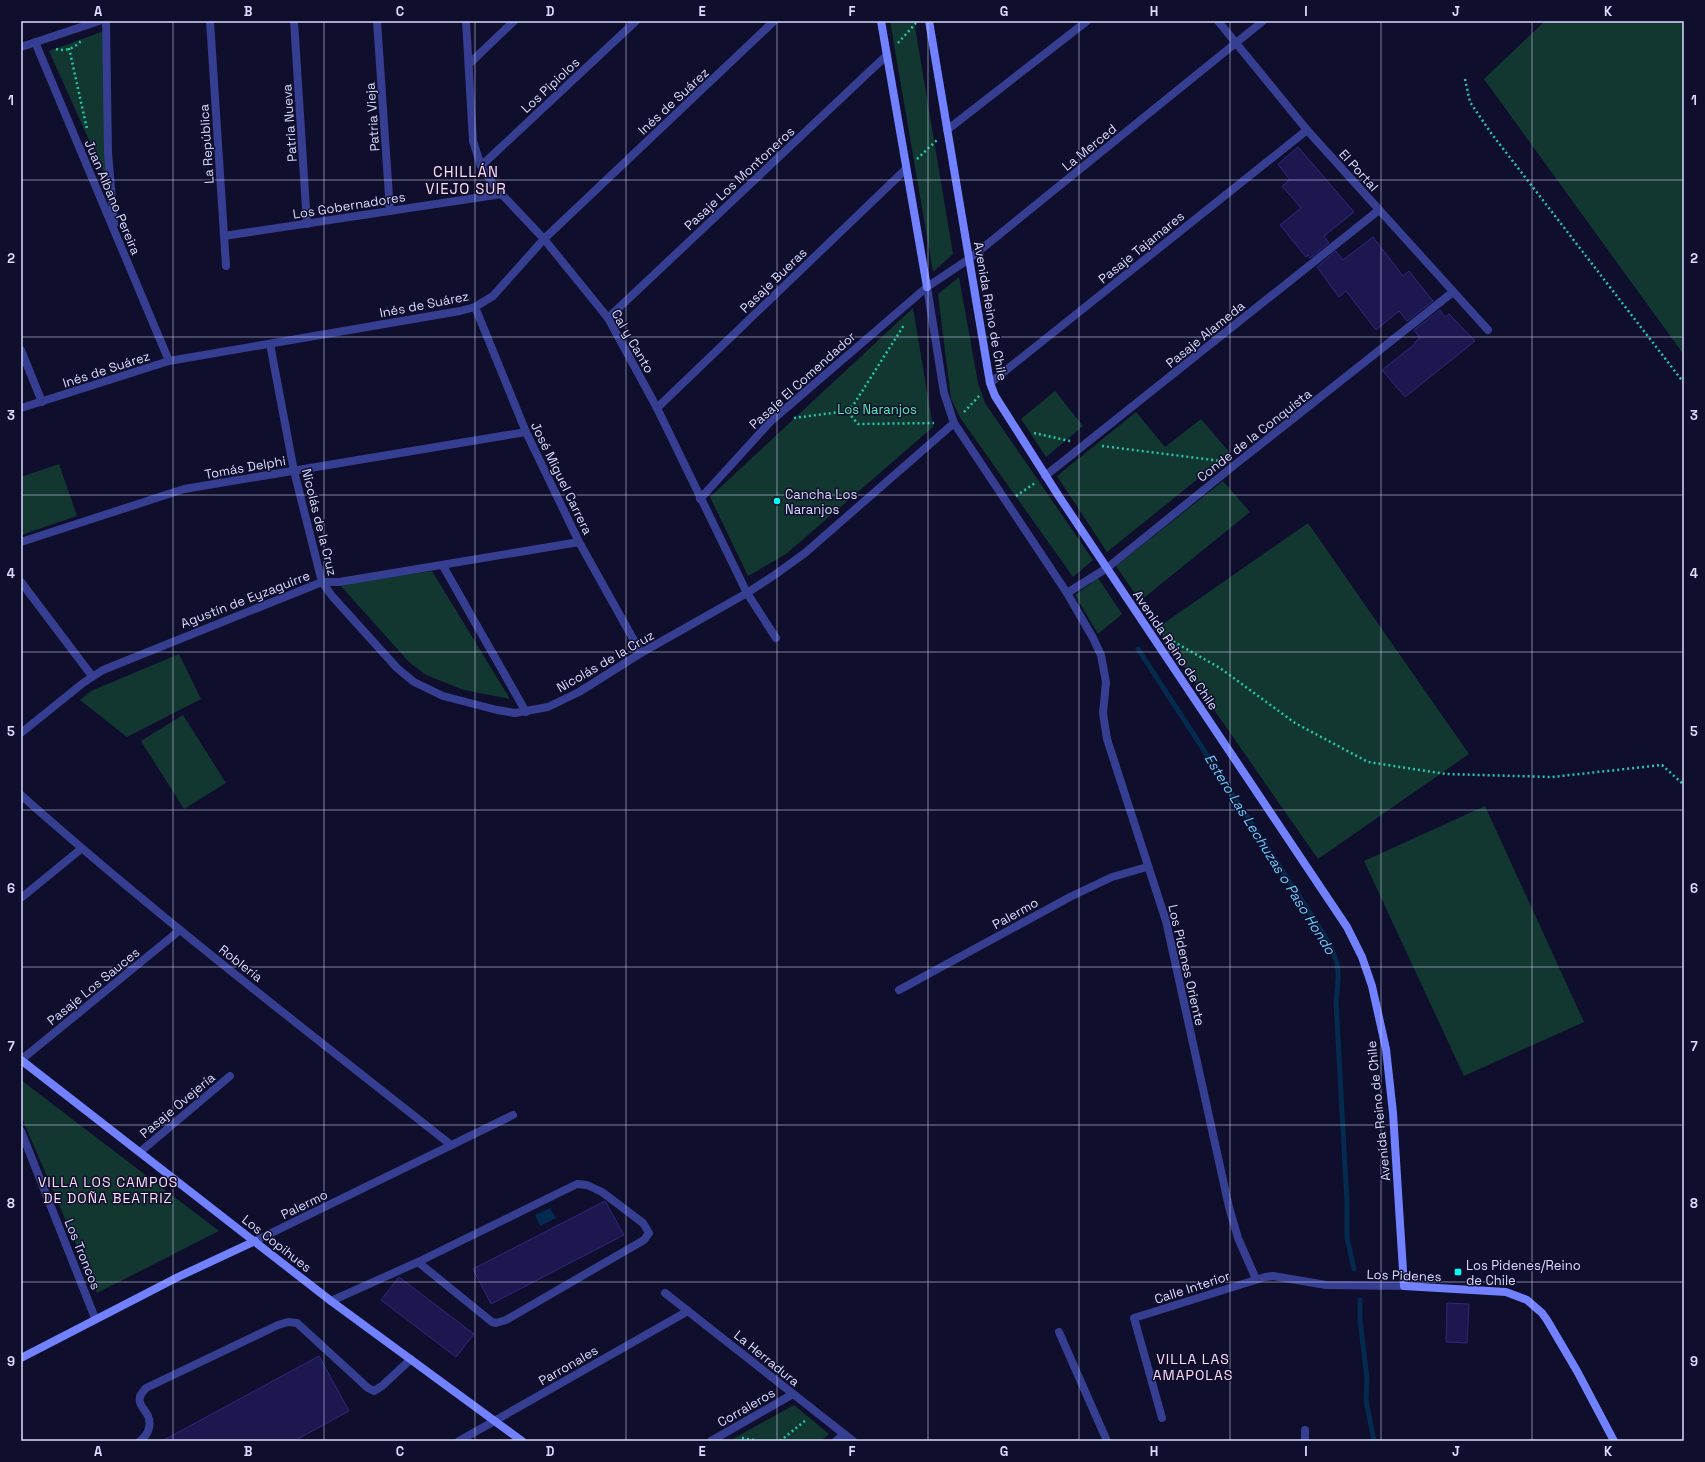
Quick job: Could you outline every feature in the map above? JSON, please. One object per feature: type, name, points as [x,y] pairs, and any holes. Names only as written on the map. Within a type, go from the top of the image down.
[{"type":"street","points":[[21,47],[98,21]]},
{"type":"street","points":[[106,21],[108,152],[114,231]]},
{"type":"street","name":"La República","points":[[210,21],[226,266]]},
{"type":"street","name":"Patria Nueva","points":[[294,21],[307,224]]},
{"type":"street","name":"Patria Vieja","points":[[377,21],[390,211]]},
{"type":"street","name":"Cal y Canto","points":[[466,21],[474,142],[481,166],[487,177],[544,239],[608,318],[657,408],[747,593],[776,638]]},
{"type":"street","points":[[469,64],[514,21]]},
{"type":"street","name":"Los Pipiolos","points":[[481,166],[636,21]]},
{"type":"street","name":"Inés de Suárez","points":[[21,408],[169,361],[474,307],[493,296],[544,239],[774,21]]},
{"type":"street","points":[[881,21],[944,393],[954,423],[1067,593]]},
{"type":"street","name":"Avenida Reino de Chile","points":[[929,21],[990,383],[995,396],[1014,429],[1045,476],[1347,927],[1362,957],[1372,986],[1386,1049],[1393,1121],[1404,1286]]},
{"type":"street","points":[[947,130],[1087,21]]},
{"type":"street","name":"El Portal","points":[[1218,21],[1307,130],[1488,330]]},
{"type":"street","name":"La Merced","points":[[927,287],[969,259],[1263,21]]},
{"type":"street","name":"Juan Albano Pereira","points":[[35,42],[169,361]]},
{"type":"street","name":"Pasaje Los Montoneros","points":[[608,318],[887,55]]},
{"type":"street","name":"Pasaje Tajamares","points":[[990,383],[1307,130]]},
{"type":"street","name":"Pasaje Bueras","points":[[657,408],[906,169]]},
{"type":"street","name":"Los Gobernadores","points":[[224,236],[502,194]]},
{"type":"street","name":"Pasaje Alameda","points":[[1045,476],[1379,210]]},
{"type":"street","name":"Pasaje El Comendador","points":[[700,499],[770,422],[927,287]]},
{"type":"street","name":"Conde de la Conquista","points":[[1067,593],[1107,568],[1237,463],[1454,292]]},
{"type":"street","name":"José Miguel Carrera","points":[[474,307],[526,432],[580,542],[642,654]]},
{"type":"street","name":"Nicolás de la Cruz","points":[[270,344],[294,471],[322,582],[332,596],[397,668],[414,682],[443,696],[515,713],[548,707],[579,692],[747,593],[776,574],[804,553],[954,423]]},
{"type":"street","points":[[21,350],[42,402]]},
{"type":"street","name":"Tomás Delphi","points":[[21,542],[184,489],[526,432]]},
{"type":"street","name":"Agustín de Eyzaguirre","points":[[21,733],[92,676],[114,664],[322,582],[340,582],[580,542]]},
{"type":"street","points":[[443,566],[526,712]]},
{"type":"street","points":[[21,582],[92,676]]},
{"type":"street","name":"Los Pidenes Oriente","points":[[1067,593],[1101,655],[1106,682],[1103,713],[1107,739],[1166,921],[1228,1207],[1238,1238],[1256,1279]]},
{"type":"street","name":"Roblería","points":[[21,795],[81,849],[180,930],[451,1145]]},
{"type":"street","points":[[21,898],[81,849]]},
{"type":"street","name":"Palermo","points":[[899,990],[1070,897],[1112,877],[1148,867]]},
{"type":"street","name":"Pasaje Los Sauces","points":[[21,1060],[180,930]]},
{"type":"street","name":"Los Copihues","points":[[21,1060],[331,1300],[522,1441]]},
{"type":"street","name":"Pasaje Ovejería","points":[[140,1152],[230,1076]]},
{"type":"street","name":"Palermo","points":[[21,1358],[95,1318],[255,1242],[513,1115]]},
{"type":"street","name":"Los Troncos","points":[[21,1131],[95,1318]]},
{"type":"street","points":[[331,1300],[418,1262],[577,1184],[587,1185],[602,1192],[643,1223],[649,1234],[644,1240],[506,1320],[496,1323],[418,1262]]},
{"type":"street","name":"Los Pidenes","points":[[1256,1279],[1273,1276],[1326,1285],[1404,1286],[1506,1292],[1527,1300],[1542,1313],[1547,1320],[1577,1371],[1614,1441]]},
{"type":"street","name":"Calle Interior","points":[[1162,1418],[1134,1318],[1256,1279]]},
{"type":"street","name":"La Herradura","points":[[665,1293],[853,1441]]},
{"type":"street","name":"Parronales","points":[[459,1441],[688,1311]]},
{"type":"street","points":[[140,1441],[148,1434],[149,1429],[149,1417],[140,1402],[140,1394],[146,1388],[278,1325],[288,1322],[297,1324],[368,1388],[374,1391],[382,1386],[411,1359]]},
{"type":"street","points":[[1059,1332],[1107,1441]]},
{"type":"street","name":"Corraleros","points":[[711,1441],[793,1394]]},
{"type":"street","points":[[1305,1430],[1305,1441]]},
{"type":"street","points":[[836,1441],[844,1434]]},
{"type":"path","points":[[887,55],[918,21]]},
{"type":"path","points":[[69,48],[88,134]]},
{"type":"path","points":[[1465,79],[1470,102],[1491,133],[1684,383]]},
{"type":"path","points":[[906,169],[947,130]]},
{"type":"path","points":[[793,419],[847,411],[854,404],[907,320]]},
{"type":"path","points":[[847,411],[858,424],[954,423],[990,383]]},
{"type":"path","points":[[1014,429],[1086,444],[1237,463]]},
{"type":"path","points":[[1007,502],[1045,476]]},
{"type":"path","points":[[1148,631],[1174,641],[1220,668],[1295,724],[1368,762],[1446,774],[1552,777],[1662,766],[1684,785]]},
{"type":"path","points":[[780,1441],[816,1412]]},
{"type":"green space","points":[[890,21],[914,21],[953,254],[933,272]]},
{"type":"green space","points":[[1545,21],[1684,21],[1684,355],[1484,79]]},
{"type":"green space","points":[[104,31],[111,189],[49,51]]},
{"type":"green space","points":[[959,277],[978,383],[985,403],[1093,560],[1073,577],[961,419],[951,399],[938,294]]},
{"type":"green space","name":"Los Naranjos","points":[[913,308],[933,427],[786,554],[748,576],[710,497]]},
{"type":"green space","points":[[1055,391],[1083,426],[1046,457],[1021,419]]},
{"type":"green space","points":[[1136,412],[1165,447],[1201,419],[1230,453],[1107,552],[1057,476]]},
{"type":"green space","points":[[59,464],[77,516],[21,535],[21,477]]},
{"type":"green space","points":[[1223,481],[1250,512],[1140,601],[1116,566]]},
{"type":"green space","points":[[1308,523],[1469,754],[1318,859],[1157,628]]},
{"type":"green space","points":[[432,571],[510,699],[464,690],[426,675],[409,662],[340,585]]},
{"type":"green space","points":[[1098,578],[1122,614],[1098,634],[1075,595]]},
{"type":"green space","points":[[179,654],[201,699],[127,737],[80,700],[91,691]]},
{"type":"green space","points":[[183,715],[226,783],[184,809],[141,741]]},
{"type":"green space","points":[[1485,806],[1584,1022],[1464,1076],[1364,861]]},
{"type":"green space","points":[[21,1080],[219,1231],[97,1293],[21,1116]]},
{"type":"green space","points":[[794,1405],[829,1434],[821,1441],[729,1441]]},
{"type":"water","points":[[550,1208],[556,1218],[540,1226],[535,1215]]},
{"type":"building","points":[[1298,147],[1354,212],[1324,236],[1329,243],[1310,258],[1308,255],[1306,257],[1280,225],[1301,208],[1282,186],[1290,180],[1278,164]]},
{"type":"building","points":[[1373,237],[1403,276],[1409,271],[1433,301],[1407,321],[1399,311],[1376,330],[1346,291],[1339,297],[1317,267],[1336,251],[1343,260]]},
{"type":"building","points":[[1440,310],[1445,317],[1449,314],[1475,341],[1405,397],[1382,370],[1415,344],[1414,343],[1420,338],[1414,330]]},
{"type":"building","points":[[605,1201],[624,1235],[491,1304],[473,1269]]},
{"type":"building","points":[[399,1277],[474,1334],[456,1357],[381,1300]]},
{"type":"building","points":[[1447,1303],[1469,1304],[1467,1343],[1446,1342]]},
{"type":"building","points":[[319,1356],[349,1411],[294,1441],[162,1441]]},
{"type":"waterway","name":"Estero Las Lechuzas o Paso Hondo","points":[[1138,649],[1321,930],[1335,958],[1338,972],[1336,1002],[1347,1203],[1347,1238],[1354,1269]]},
{"type":"waterway","name":"Estero Las Lechuzas o Paso Hondo","points":[[1360,1300],[1360,1320],[1367,1378],[1366,1400],[1374,1441]]},
{"type":"place","name":"Cancha Los Naranjos","points":[[777,501]]},
{"type":"place","name":"Los Pidenes/Reino de Chile","points":[[1458,1272]]},
{"type":"district","name":"CHILLÁN VIEJO SUR","points":[[466,180]]},
{"type":"district","name":"VILLA LOS CAMPOS DE DOÑA BEATRIZ","points":[[108,1190]]},
{"type":"district","name":"VILLA LAS AMAPOLAS","points":[[1193,1368]]}]
